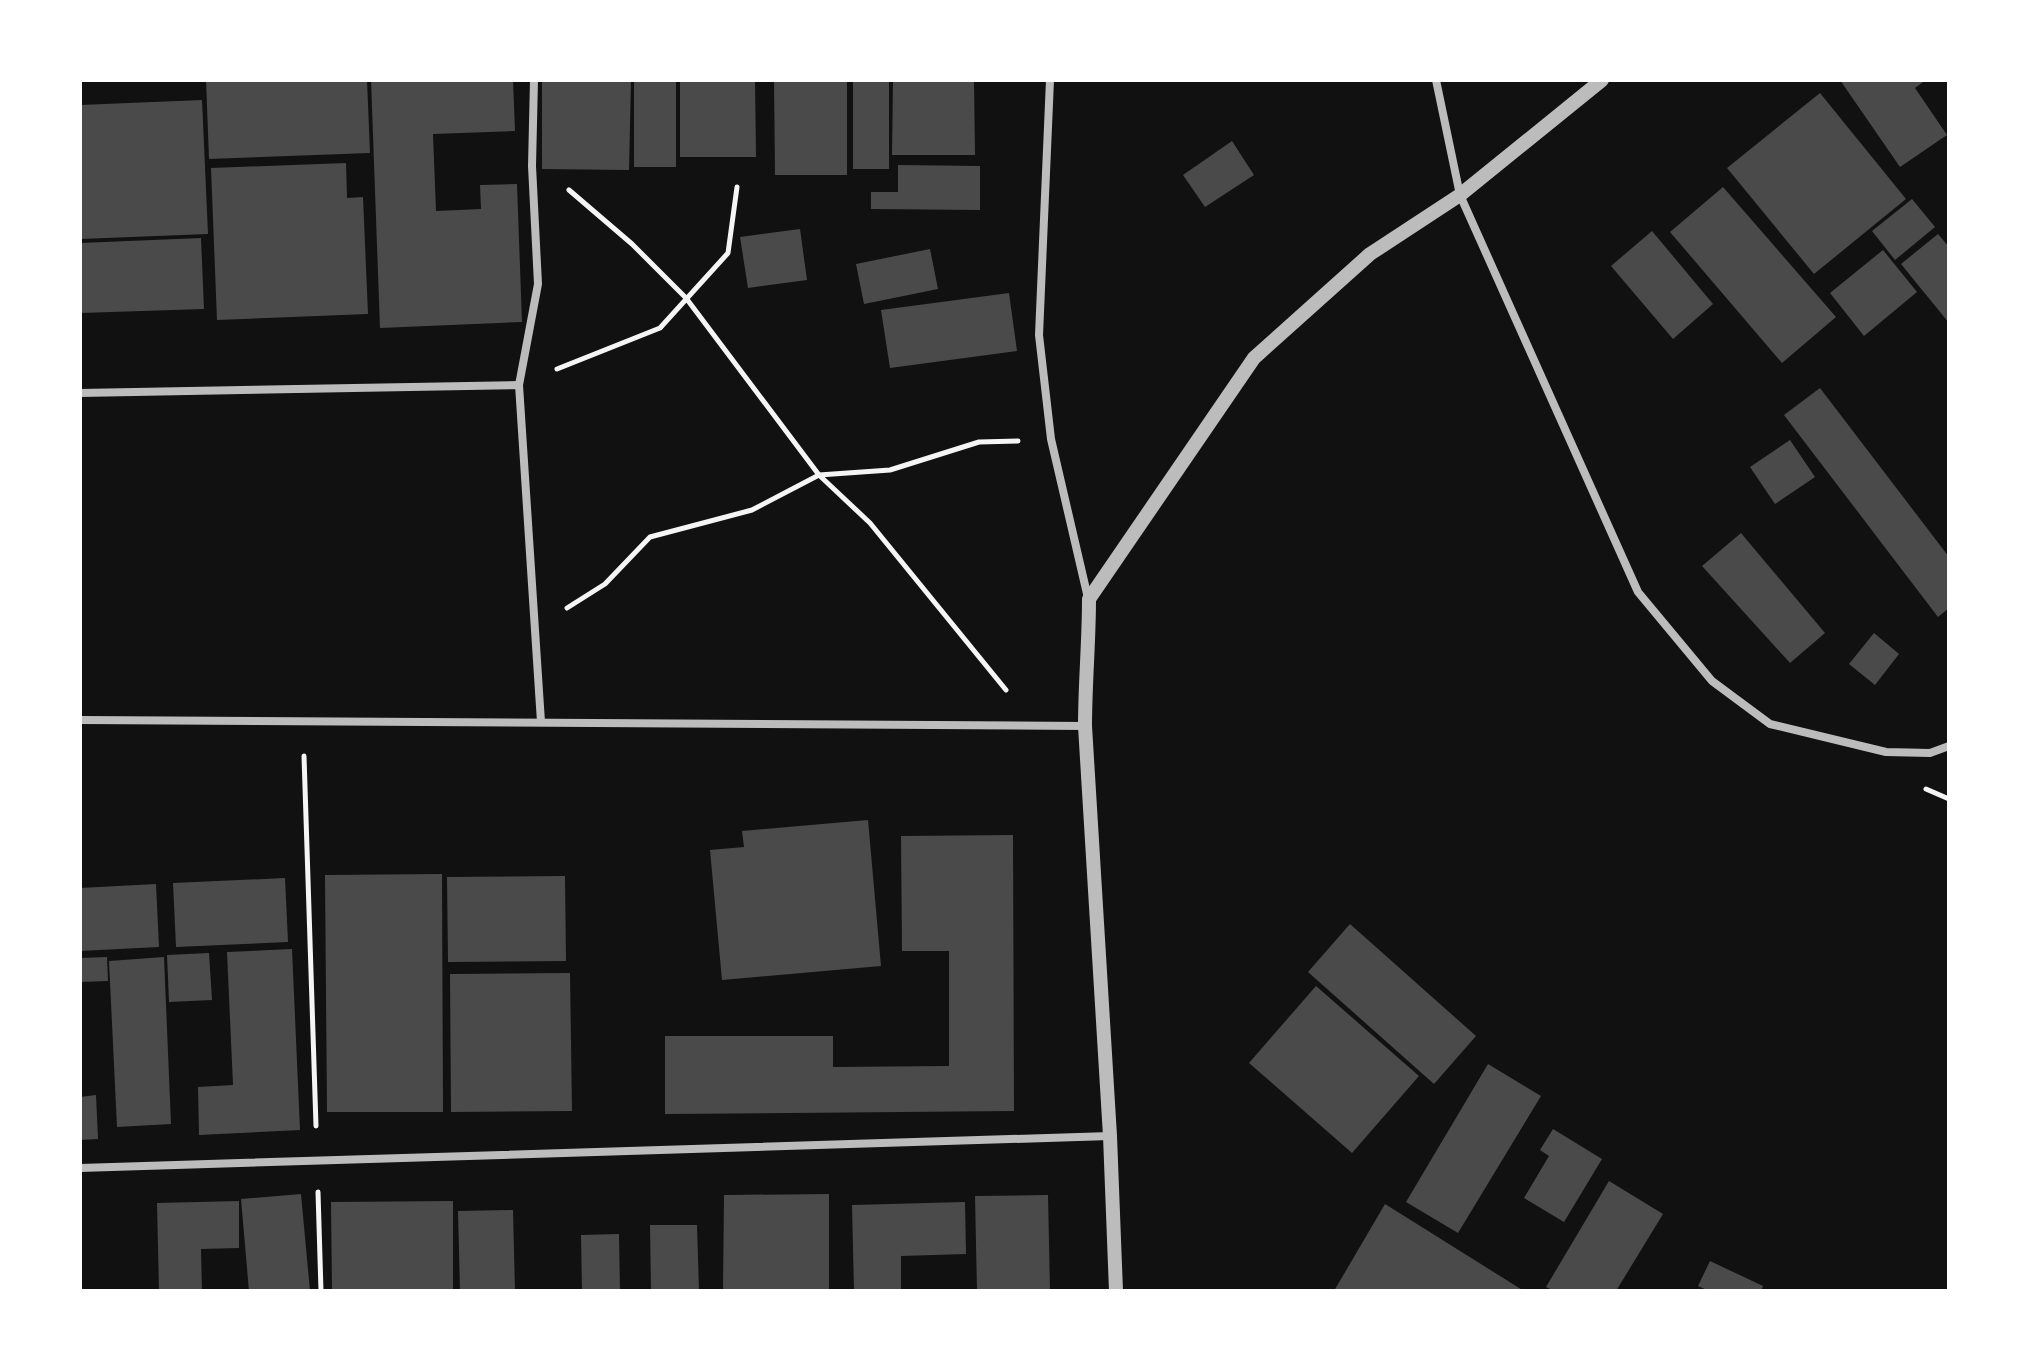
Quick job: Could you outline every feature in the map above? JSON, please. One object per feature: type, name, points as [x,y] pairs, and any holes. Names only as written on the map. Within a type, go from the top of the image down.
[{"type":"street","points":[[534,80],[532,166],[538,284],[519,385],[541,722]]},
{"type":"street","points":[[1050,80],[1039,335],[1051,439],[1089,599],[1089,641],[1084,674],[1085,726],[1110,1136],[1116,1291]]},
{"type":"street","points":[[1436,80],[1460,195],[1638,592],[1712,681],[1770,724],[1886,752],[1930,753],[1949,746]]},
{"type":"street","points":[[1089,599],[1254,358],[1370,254],[1460,195],[1602,80]]},
{"type":"street","points":[[80,393],[519,385]]},
{"type":"street","points":[[80,720],[1085,726]]},
{"type":"street","points":[[80,1168],[1110,1136]]},
{"type":"path","points":[[532,166],[575,194],[632,244],[686,298],[819,475],[870,523],[1035,725]]},
{"type":"path","points":[[519,385],[660,328],[728,253],[737,187]]},
{"type":"path","points":[[535,630],[605,584],[650,537],[752,510],[819,475],[890,470],[979,442],[1051,439]]},
{"type":"path","points":[[303,721],[321,1291]]},
{"type":"building","points":[[206,80],[367,80],[370,153],[209,159]]},
{"type":"building","points":[[371,80],[513,80],[515,131],[433,134],[436,211],[481,209],[480,185],[517,184],[522,322],[380,328]]},
{"type":"building","points":[[542,80],[631,80],[629,170],[542,169]]},
{"type":"building","points":[[634,80],[676,80],[676,167],[634,167]]},
{"type":"building","points":[[680,80],[755,80],[756,157],[680,157]]},
{"type":"building","points":[[774,80],[847,80],[847,175],[775,175]]},
{"type":"building","points":[[853,80],[889,80],[889,169],[853,169]]},
{"type":"building","points":[[893,80],[974,80],[975,155],[892,155]]},
{"type":"building","points":[[1840,80],[1926,80],[1915,88],[1947,135],[1900,167]]},
{"type":"building","points":[[1820,93],[1906,199],[1814,274],[1727,168]]},
{"type":"building","points":[[202,100],[208,234],[80,239],[80,105]]},
{"type":"building","points":[[1232,141],[1254,175],[1205,207],[1183,175]]},
{"type":"building","points":[[346,163],[347,198],[363,197],[368,314],[217,320],[211,168]]},
{"type":"building","points":[[898,165],[980,166],[980,210],[871,209],[871,192],[898,192]]},
{"type":"building","points":[[1723,187],[1836,317],[1782,363],[1670,232]]},
{"type":"building","points":[[1912,199],[1935,227],[1895,260],[1872,231]]},
{"type":"building","points":[[800,229],[807,280],[748,288],[740,237]]},
{"type":"building","points":[[1652,231],[1713,304],[1673,339],[1611,266]]},
{"type":"building","points":[[1938,234],[1949,247],[1949,323],[1901,264]]},
{"type":"building","points":[[201,238],[204,309],[80,313],[80,243]]},
{"type":"building","points":[[930,249],[938,289],[864,304],[856,264]]},
{"type":"building","points":[[1883,250],[1917,292],[1864,336],[1830,293]]},
{"type":"building","points":[[1009,293],[1017,351],[890,368],[881,310]]},
{"type":"building","points":[[1820,388],[1949,557],[1949,608],[1938,617],[1784,415]]},
{"type":"building","points":[[1790,440],[1815,477],[1775,504],[1750,467]]},
{"type":"building","points":[[1741,533],[1825,633],[1790,663],[1702,566]]},
{"type":"building","points":[[1874,633],[1899,654],[1875,685],[1849,664]]},
{"type":"building","points":[[868,820],[881,966],[722,980],[710,850],[744,847],[742,831]]},
{"type":"building","points":[[1013,835],[1014,1111],[665,1114],[665,1036],[833,1036],[833,1067],[949,1066],[949,951],[902,951],[901,836]]},
{"type":"building","points":[[442,874],[443,1112],[327,1112],[325,875]]},
{"type":"building","points":[[565,876],[566,961],[448,962],[447,877]]},
{"type":"building","points":[[285,878],[288,942],[176,947],[173,883]]},
{"type":"building","points":[[156,884],[159,947],[80,951],[80,888]]},
{"type":"building","points":[[1350,924],[1476,1036],[1434,1084],[1308,972]]},
{"type":"building","points":[[292,949],[300,1130],[199,1135],[198,1087],[233,1085],[227,952]]},
{"type":"building","points":[[209,953],[212,1000],[169,1002],[167,955]]},
{"type":"building","points":[[107,957],[108,981],[80,982],[80,958]]},
{"type":"building","points":[[164,957],[171,1124],[117,1127],[109,961]]},
{"type":"building","points":[[570,973],[572,1111],[451,1112],[450,974]]},
{"type":"building","points":[[1316,986],[1419,1076],[1352,1153],[1249,1063]]},
{"type":"building","points":[[1488,1064],[1541,1096],[1458,1233],[1406,1202]]},
{"type":"building","points":[[96,1095],[98,1139],[80,1140],[80,1097]]},
{"type":"building","points":[[1553,1129],[1602,1159],[1564,1222],[1524,1198],[1549,1156],[1540,1150]]},
{"type":"building","points":[[1609,1181],[1663,1214],[1616,1291],[1554,1291],[1546,1287]]},
{"type":"building","points":[[301,1194],[310,1291],[249,1291],[241,1199]]},
{"type":"building","points":[[829,1194],[829,1291],[723,1291],[724,1195]]},
{"type":"building","points":[[1048,1195],[1050,1291],[977,1291],[975,1196]]},
{"type":"building","points":[[239,1201],[239,1248],[201,1249],[202,1291],[159,1291],[157,1203]]},
{"type":"building","points":[[453,1201],[453,1291],[332,1291],[331,1202]]},
{"type":"building","points":[[965,1202],[966,1254],[901,1256],[901,1291],[854,1291],[852,1205]]},
{"type":"building","points":[[1385,1204],[1524,1291],[1334,1291]]},
{"type":"building","points":[[513,1210],[515,1291],[460,1291],[458,1211]]},
{"type":"building","points":[[650,1225],[697,1225],[699,1291],[651,1291]]},
{"type":"building","points":[[619,1234],[620,1291],[582,1291],[581,1235]]},
{"type":"building","points":[[1710,1261],[1763,1286],[1761,1291],[1709,1291],[1698,1286]]}]
